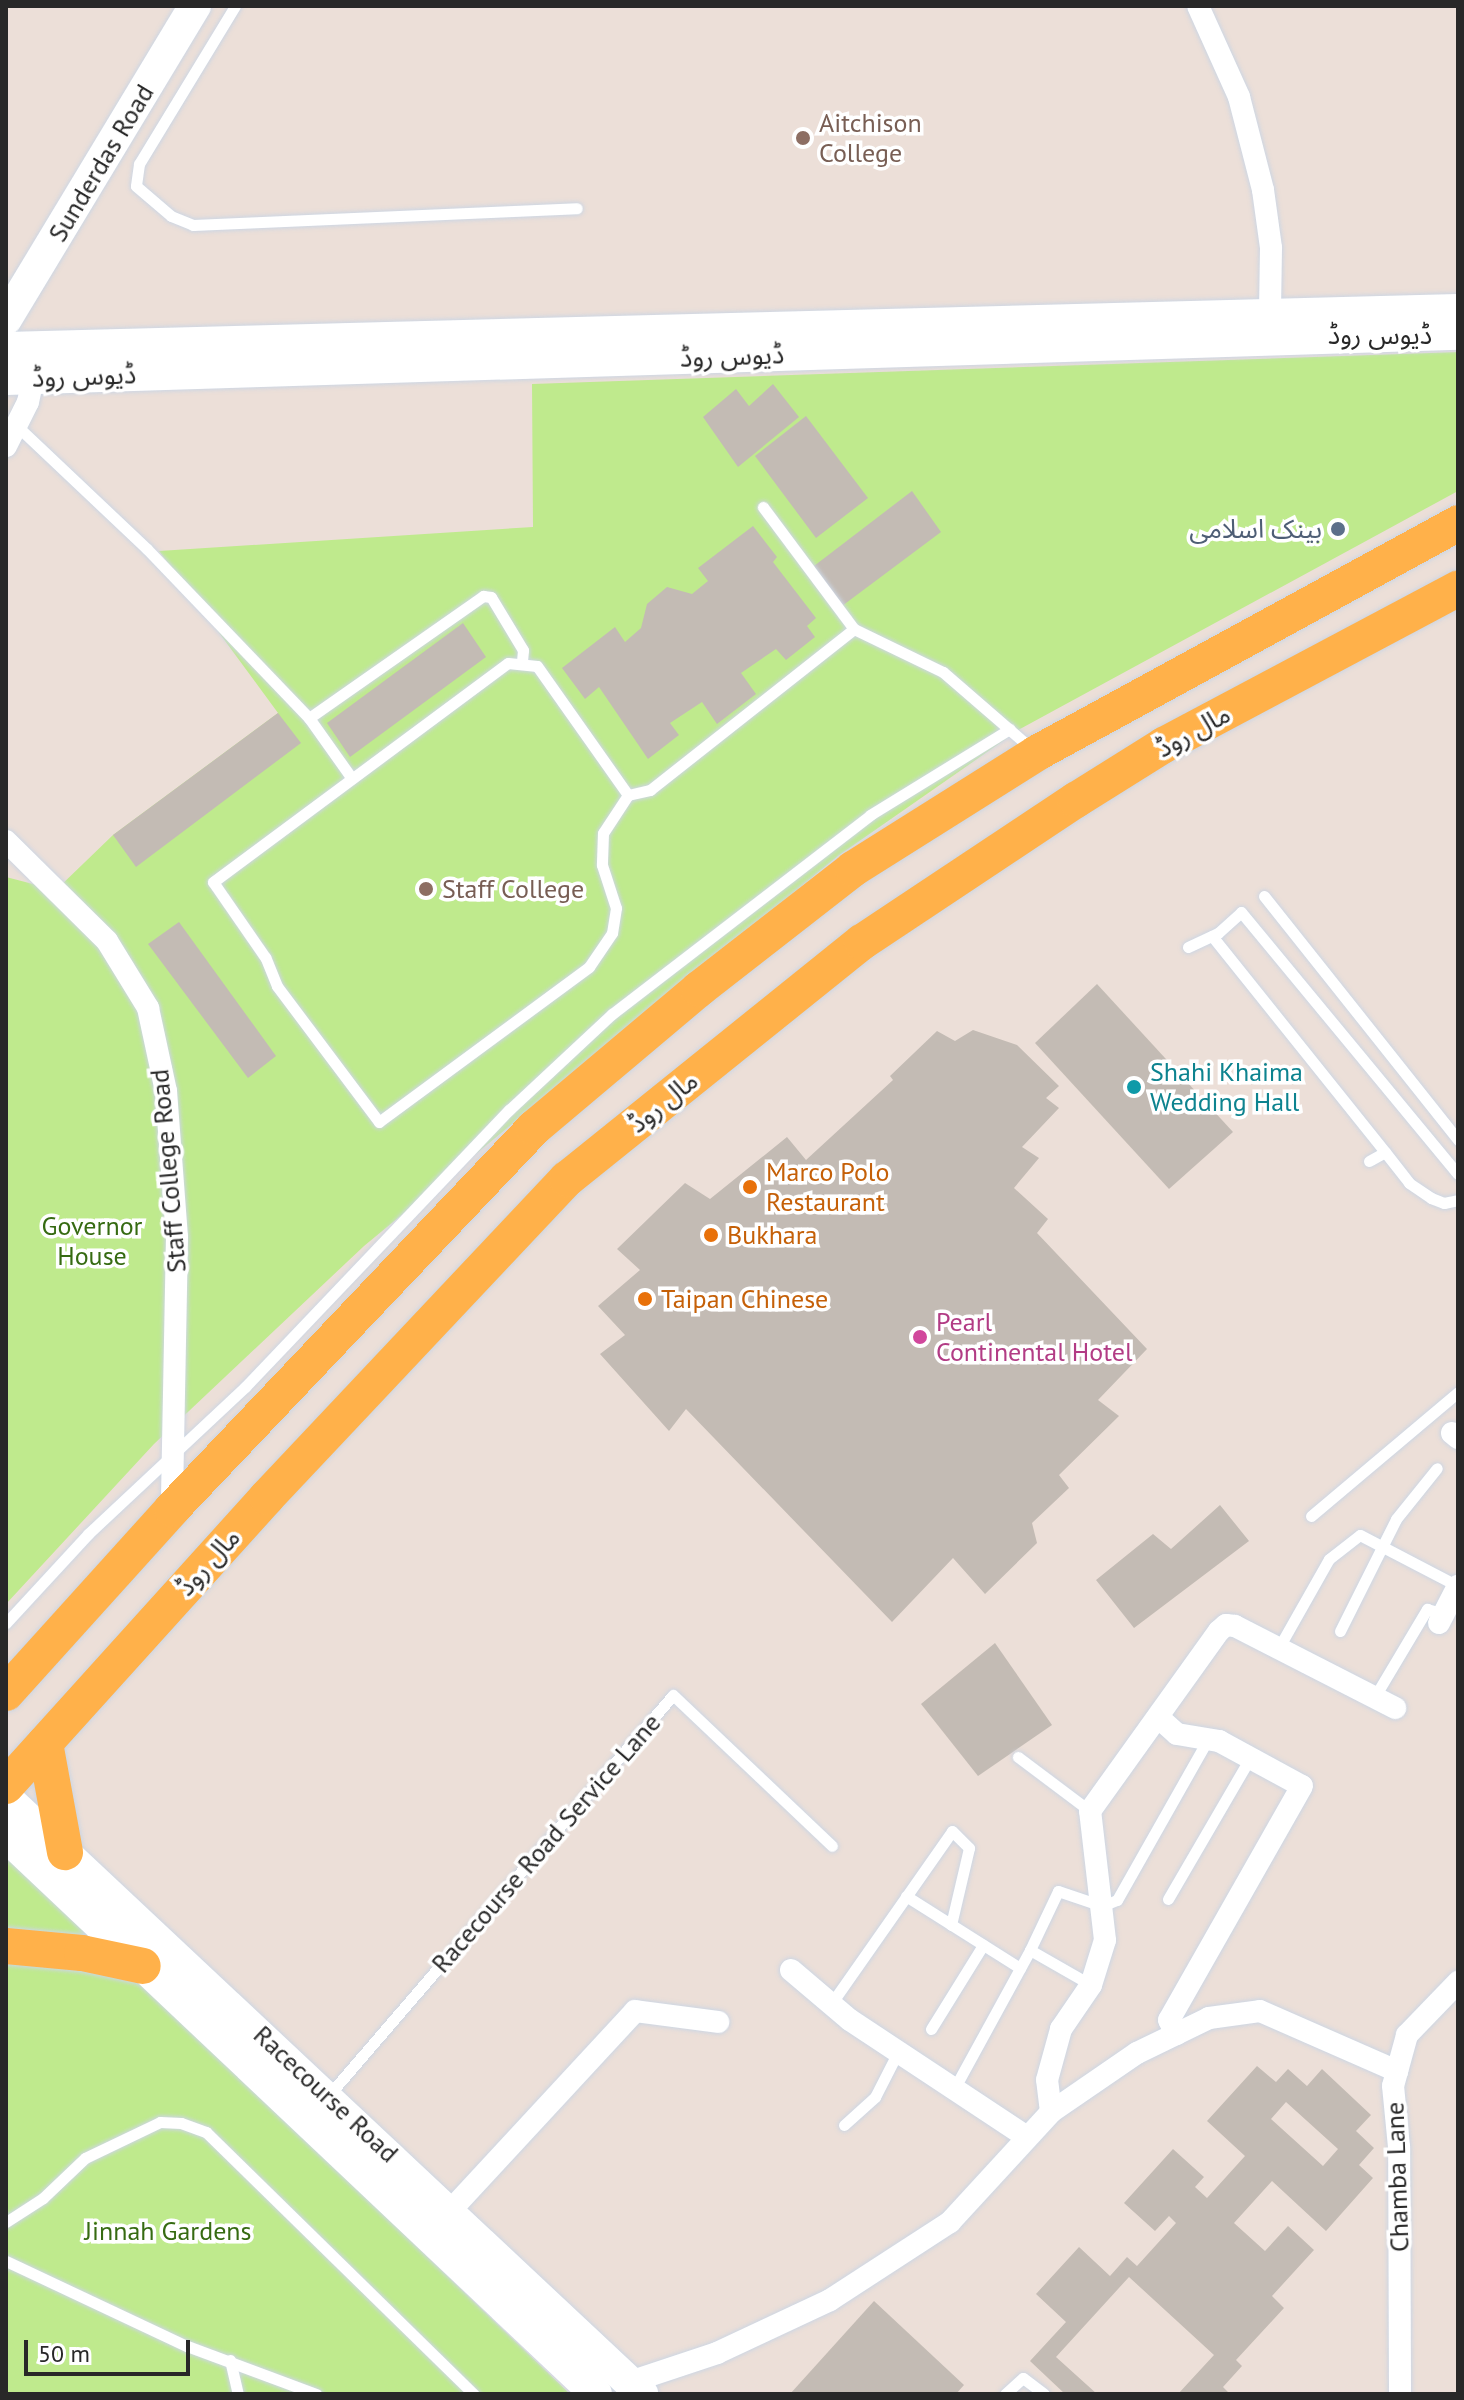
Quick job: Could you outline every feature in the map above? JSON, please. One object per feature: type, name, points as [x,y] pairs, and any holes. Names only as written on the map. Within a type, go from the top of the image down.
[{"type":"main road","name":"Sunderdas Road","points":[[6,319],[195,6]]},
{"type":"main road","name":"ڈیوس روڈ","points":[[6,348],[1458,310]]},
{"type":"main road","name":"ڈیوس روڈ","points":[[19,378],[1458,334]]},
{"type":"main road","points":[[6,1693],[172,1509],[534,1128],[853,869],[1037,753],[1458,523]]},
{"type":"main road","name":"مال روڈ","points":[[6,1786],[410,1344],[579,1169],[862,942],[1076,800],[1164,745],[1458,589]]},
{"type":"main road","points":[[45,1743],[65,1852]]},
{"type":"main road","name":"Racecourse Road","points":[[6,1798],[329,2095],[636,2388]]},
{"type":"main road","name":"Racecourse Road","points":[[6,1836],[596,2394]]},
{"type":"main road","points":[[6,1946],[82,1953],[143,1966]]},
{"type":"street","points":[[1198,6],[1239,97],[1263,190],[1271,248],[1270,314]]},
{"type":"street","points":[[6,446],[17,426],[19,378]]},
{"type":"street","name":"Staff College Road","points":[[6,841],[107,941],[148,1008],[166,1091],[177,1237],[172,1509]]},
{"type":"street","points":[[1441,1618],[1458,1586]]},
{"type":"street","points":[[1051,2112],[1047,2080],[1061,2029],[1091,1985],[1105,1940],[1090,1811],[1226,1625],[1395,1708]]},
{"type":"street","points":[[1158,1717],[1177,1734],[1208,1739],[1250,1758],[1302,1790],[1169,2020],[1176,2034]]},
{"type":"street","points":[[791,1970],[831,2004],[898,2052],[1027,2137]]},
{"type":"street","name":"Chamba Lane","points":[[1400,2394],[1399,2147],[1393,2086],[1407,2035],[1458,1982]]},
{"type":"street","points":[[451,2210],[635,2011],[718,2022]]},
{"type":"street","points":[[636,2388],[830,2300],[950,2222],[1051,2112],[1137,2053],[1209,2018],[1260,2011],[1397,2071]]},
{"type":"lane","points":[[235,6],[139,164],[136,186],[171,216],[193,225],[577,208]]},
{"type":"lane","points":[[17,426],[147,549],[309,718],[351,777]]},
{"type":"lane","points":[[763,507],[854,629],[943,672],[1037,753]]},
{"type":"lane","points":[[309,718],[483,596],[491,597],[523,650],[522,661]]},
{"type":"lane","points":[[628,795],[537,666],[522,661],[508,663],[213,882],[265,957],[277,986],[379,1122],[589,967],[612,933],[616,908],[602,865],[603,833],[628,795],[650,790],[854,629]]},
{"type":"lane","points":[[6,1623],[174,1451],[245,1387],[509,1110],[612,1014],[870,815],[1010,729]]},
{"type":"lane","points":[[1264,896],[1458,1140]]},
{"type":"lane","points":[[1188,947],[1212,936],[1241,912],[1458,1174]]},
{"type":"lane","points":[[1212,936],[1409,1183],[1444,1203],[1458,1200]]},
{"type":"lane","points":[[1369,1161],[1385,1152]]},
{"type":"lane","points":[[1311,1516],[1458,1392]]},
{"type":"lane","points":[[1340,1631],[1396,1519],[1437,1468]]},
{"type":"lane","points":[[1278,1649],[1329,1559],[1360,1535],[1458,1586]]},
{"type":"lane","points":[[1374,1698],[1427,1609],[1441,1618]]},
{"type":"lane","name":"Racecourse Road Service Lane","points":[[306,2120],[673,1695],[832,1846]]},
{"type":"lane","points":[[954,2089],[1030,1950],[1058,1891],[1102,1906],[1117,1900],[1208,1739]]},
{"type":"lane","points":[[1018,1757],[1090,1811]]},
{"type":"lane","points":[[1168,1899],[1250,1758]]},
{"type":"lane","points":[[831,2004],[952,1831],[969,1848],[951,1925]]},
{"type":"lane","points":[[906,1896],[1020,1968]]},
{"type":"lane","points":[[931,2029],[983,1945]]},
{"type":"lane","points":[[1030,1950],[1091,1985]]},
{"type":"lane","points":[[844,2125],[875,2097],[898,2052]]},
{"type":"lane","points":[[6,2222],[43,2198],[85,2158],[160,2122],[181,2123],[206,2132],[474,2394]]},
{"type":"lane","points":[[6,2261],[187,2346],[316,2394]]},
{"type":"lane","points":[[230,2360],[238,2394]]},
{"type":"lane","points":[[1005,2394],[1023,2378],[1044,2394]]},
{"type":"green space","name":"Staff College","points":[[1458,352],[1458,491],[1020,729],[838,856],[364,1246],[154,1444],[6,1604],[6,877],[56,890],[113,835],[278,713],[159,551],[533,527],[532,384]]},
{"type":"green space","name":"Jinnah Gardens","points":[[6,1851],[570,2394],[6,2394]]},
{"type":"building","points":[[773,384],[799,417],[738,467],[703,417],[736,389],[749,406]]},
{"type":"building","points":[[806,416],[868,498],[816,538],[755,456]]},
{"type":"building","points":[[912,491],[941,532],[842,606],[814,566]]},
{"type":"building","points":[[753,526],[777,557],[773,562],[816,618],[807,626],[815,637],[786,660],[776,649],[741,673],[756,694],[717,724],[702,702],[670,723],[679,735],[648,759],[599,687],[585,699],[562,668],[615,627],[625,642],[641,628],[647,604],[667,587],[692,594],[708,581],[698,568]]},
{"type":"building","points":[[463,623],[486,657],[350,757],[327,723]]},
{"type":"building","points":[[278,713],[301,743],[136,867],[113,835]]},
{"type":"building","points":[[179,922],[276,1056],[248,1078],[148,944]]},
{"type":"building","name":"Shahi Khaima Wedding Hall","points":[[1097,984],[1233,1132],[1169,1189],[1035,1043]]},
{"type":"building","name":"Pearl Continental Hotel","points":[[973,1030],[1017,1045],[1059,1086],[1046,1098],[1059,1108],[1022,1147],[1039,1158],[1014,1188],[1048,1219],[1037,1233],[1147,1349],[1098,1400],[1119,1416],[1059,1475],[1069,1488],[1032,1523],[1037,1543],[985,1594],[953,1558],[892,1622],[686,1409],[669,1431],[600,1354],[625,1335],[598,1306],[640,1270],[617,1249],[685,1183],[710,1199],[787,1137],[806,1160],[893,1080],[890,1076],[937,1031],[955,1041]]},
{"type":"building","points":[[1220,1505],[1249,1541],[1134,1628],[1096,1580],[1153,1534],[1171,1549]]},
{"type":"building","points":[[995,1643],[1052,1725],[978,1776],[921,1704]]},
{"type":"building","points":[[1257,2066],[1276,2082],[1288,2069],[1307,2086],[1322,2069],[1371,2115],[1356,2131],[1374,2148],[1359,2165],[1373,2178],[1326,2231],[1272,2181],[1234,2223],[1265,2251],[1288,2226],[1314,2250],[1272,2296],[1284,2308],[1236,2360],[1242,2366],[1223,2387],[1230,2394],[1178,2394],[1214,2355],[1129,2277],[1056,2357],[1097,2394],[1065,2394],[1030,2361],[1066,2322],[1036,2294],[1079,2247],[1110,2276],[1127,2257],[1137,2266],[1176,2223],[1169,2216],[1155,2231],[1124,2203],[1173,2149],[1204,2177],[1195,2187],[1207,2198],[1245,2156],[1207,2121]],"holes":[[[1286,2102],[1338,2149],[1323,2166],[1271,2119]]]},
{"type":"building","points":[[874,2301],[964,2385],[956,2394],[790,2394]]},
{"type":"place","name":"Aitchison College","points":[[803,138]]},
{"type":"place","name":"بینک اسلامی","points":[[1338,529]]},
{"type":"place","name":"Staff College","points":[[426,889]]},
{"type":"place","name":"Shahi Khaima Wedding Hall","points":[[1134,1087]]},
{"type":"place","name":"Marco Polo Restaurant","points":[[750,1187]]},
{"type":"place","name":"Bukhara","points":[[711,1235]]},
{"type":"place","name":"Taipan Chinese","points":[[645,1299]]},
{"type":"place","name":"Pearl Continental Hotel","points":[[920,1337]]},
{"type":"park label","name":"Governor House","points":[[92,1241]]}]
